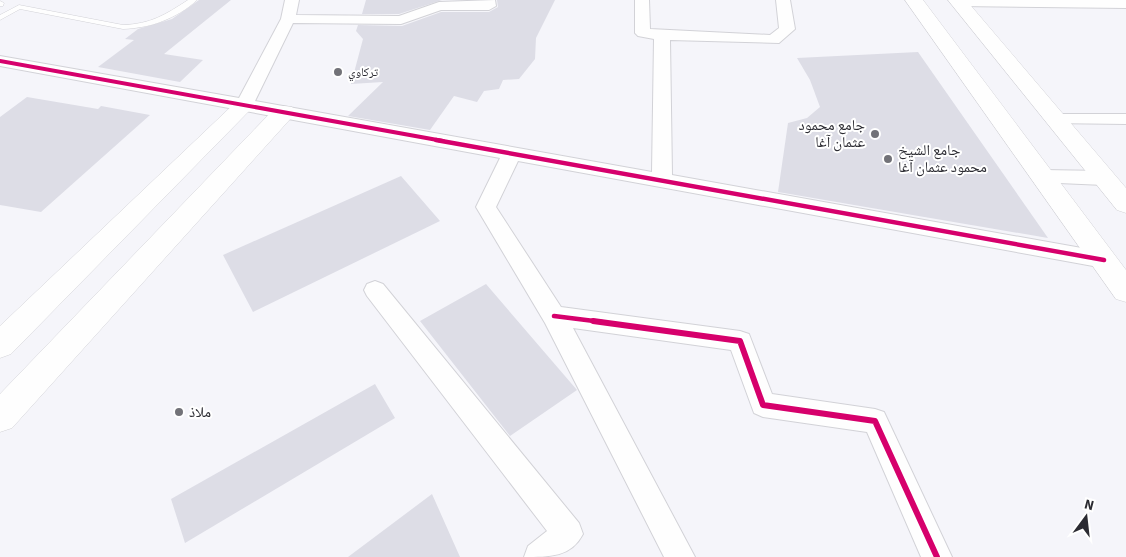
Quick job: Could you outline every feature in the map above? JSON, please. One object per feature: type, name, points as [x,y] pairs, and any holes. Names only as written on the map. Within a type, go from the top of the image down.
[{"type":"main road","points":[[914,0],[1126,291]]},
{"type":"main road","points":[[958,1],[1126,204]]},
{"type":"main road","points":[[0,345],[244,105]]},
{"type":"main road","points":[[0,417],[284,112]]},
{"type":"street","points":[[244,105],[288,19],[292,0]]},
{"type":"street","points":[[288,19],[401,20],[439,6],[489,6],[488,0]]},
{"type":"street","points":[[642,0],[643,33],[774,40],[787,29],[783,0]]},
{"type":"street","points":[[958,1],[1126,4]]},
{"type":"street","points":[[662,35],[662,180]]},
{"type":"street","points":[[0,60],[1104,260]]},
{"type":"street","points":[[1055,119],[1126,119]]},
{"type":"street","points":[[512,153],[486,207],[554,316],[680,557]]},
{"type":"street","points":[[1043,177],[1104,178]]},
{"type":"street","points":[[374,290],[568,534],[539,557]]},
{"type":"street","points":[[554,316],[740,341],[763,405],[875,422],[937,557]]},
{"type":"lane","points":[[0,18],[19,7],[123,27],[140,27],[157,24],[193,0]]},
{"type":"building","points":[[199,0],[231,0],[164,54],[203,60],[180,82],[98,67],[134,40],[125,39],[138,29],[172,19]]},
{"type":"building","points":[[366,0],[442,0],[399,14],[362,14]]},
{"type":"building","points":[[497,0],[555,0],[536,38],[535,59],[519,79],[503,80],[499,89],[484,91],[477,102],[454,96],[430,130],[348,116],[383,82],[351,84],[363,39],[356,31],[358,25],[402,26],[441,12],[489,12],[498,7]]},
{"type":"building","name":"جامع الشيخ محمود عثمان آغا","points":[[918,52],[1048,238],[778,192],[788,123],[807,118],[820,107],[810,80],[797,58]]},
{"type":"building","points":[[27,97],[98,109],[101,106],[150,115],[41,212],[0,205],[0,117]]},
{"type":"building","points":[[401,176],[440,221],[253,312],[223,255]]},
{"type":"building","points":[[486,284],[577,390],[510,436],[420,321]]},
{"type":"building","points":[[375,384],[395,418],[185,543],[171,499]]},
{"type":"building","points":[[432,494],[460,557],[348,557]]},
{"type":"cycle path","points":[[0,61],[1104,260]]},
{"type":"cycle path","points":[[554,316],[740,341],[763,405],[875,421],[937,557]]},
{"type":"place","name":"تركاوي","points":[[338,72]]},
{"type":"place","name":"جامع محمود عثمان آغا","points":[[875,134]]},
{"type":"place","name":"جامع الشيخ محمود عثمان آغا","points":[[888,159]]},
{"type":"place","name":"ملاذ","points":[[179,412]]}]
